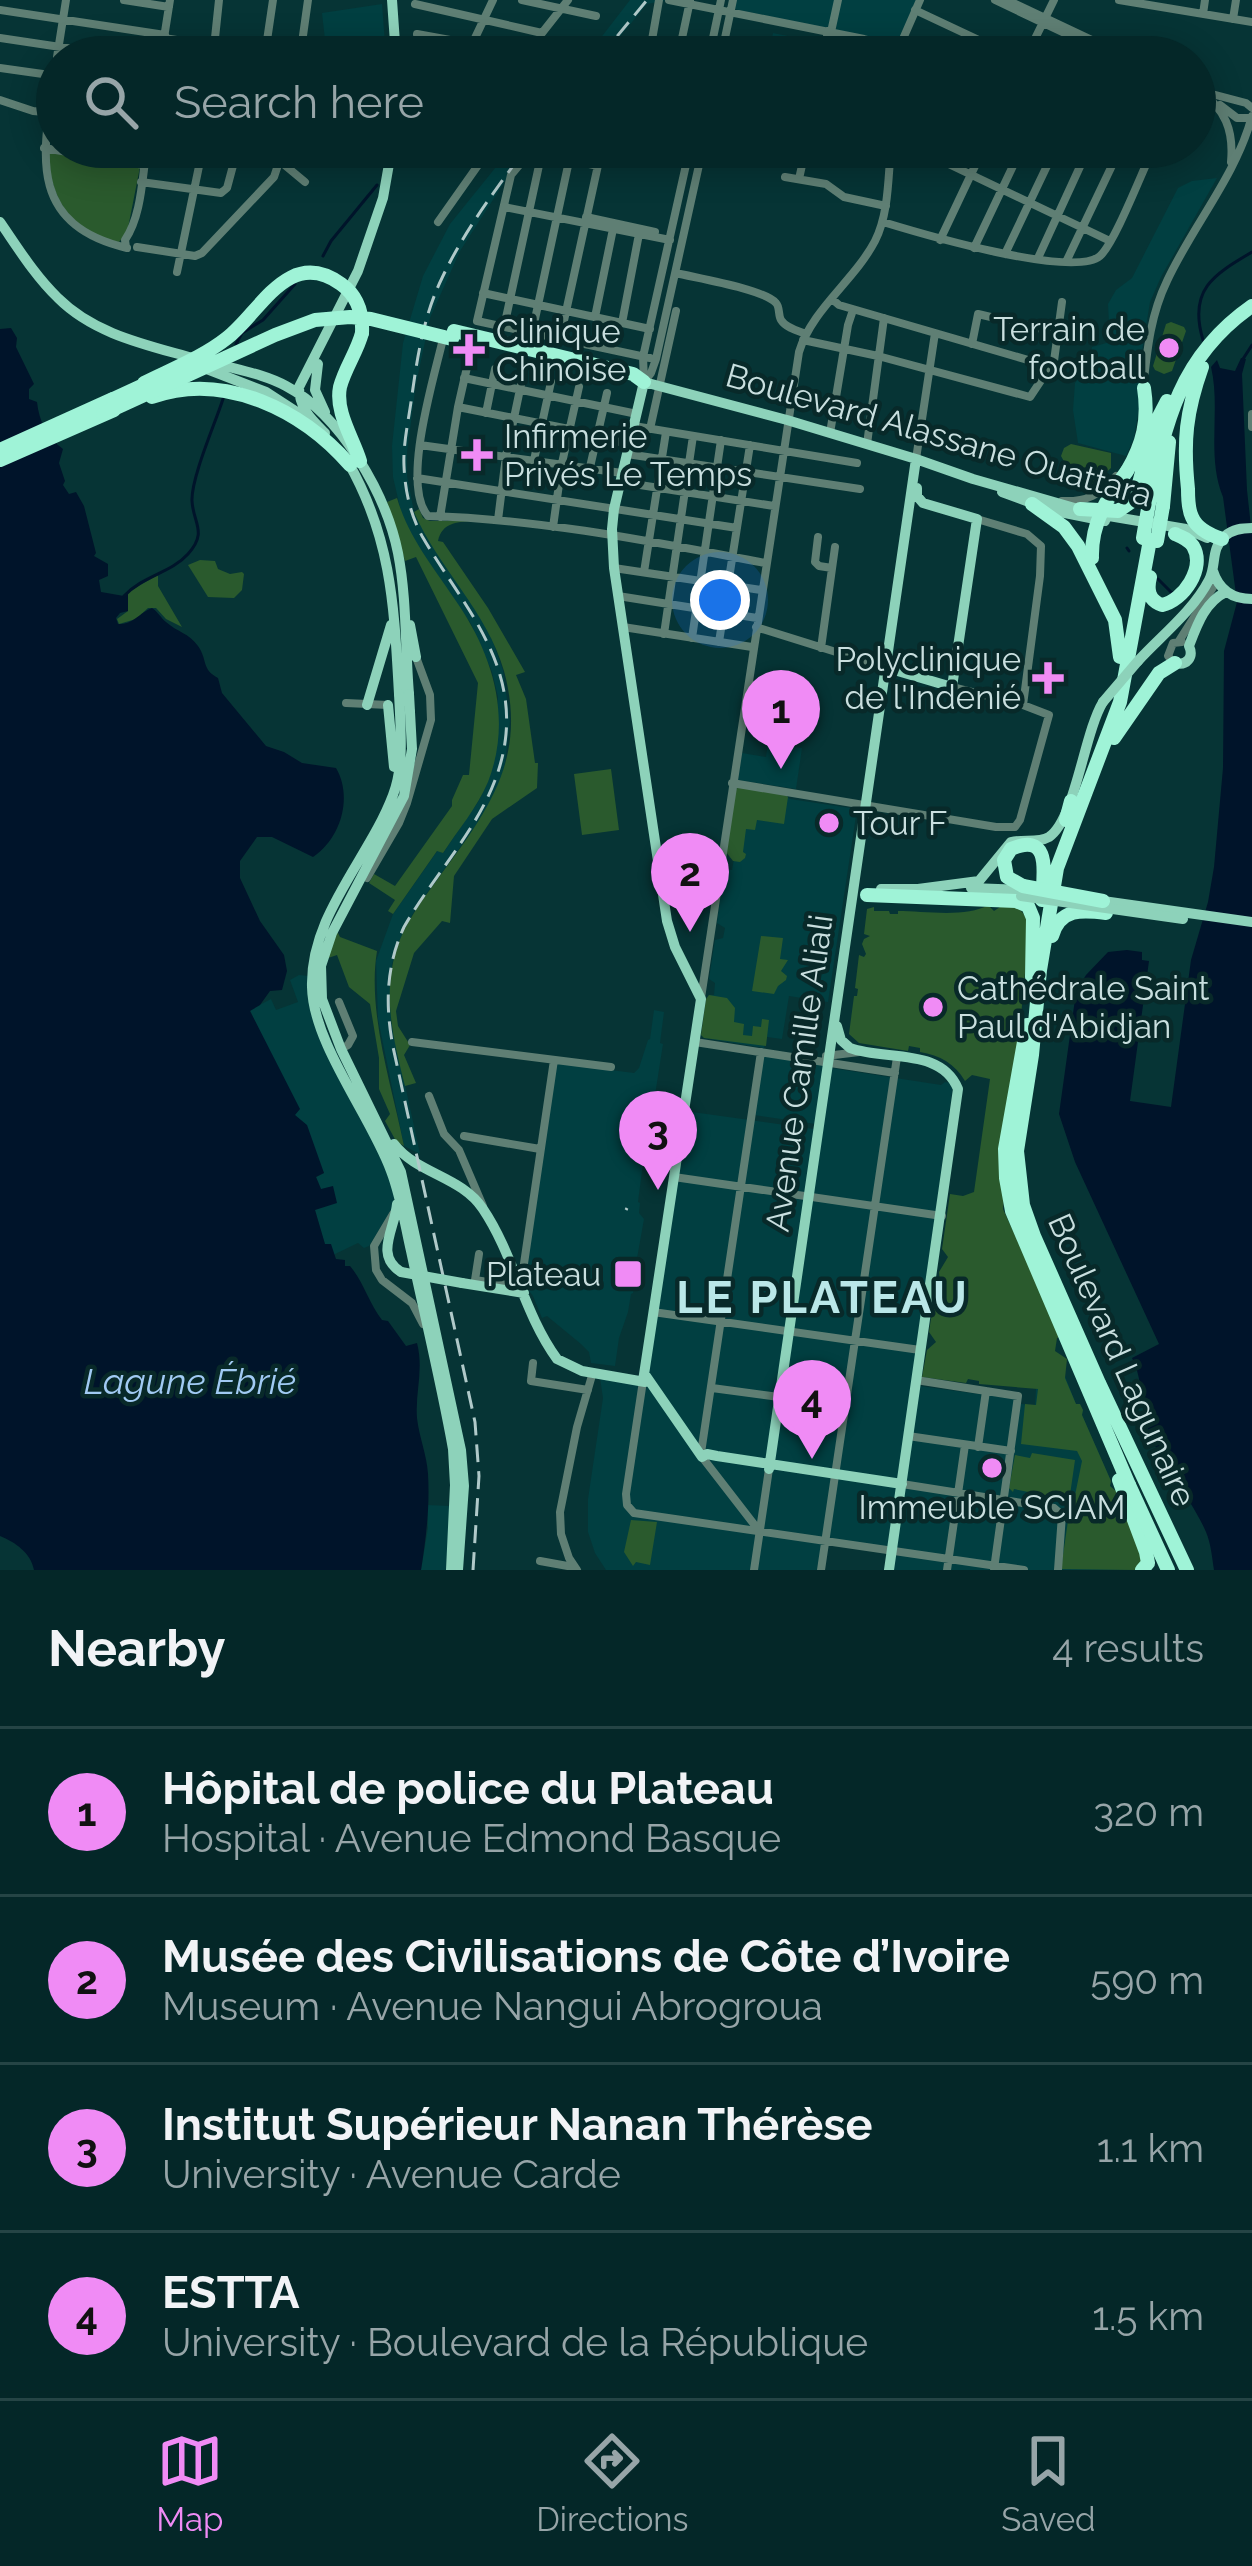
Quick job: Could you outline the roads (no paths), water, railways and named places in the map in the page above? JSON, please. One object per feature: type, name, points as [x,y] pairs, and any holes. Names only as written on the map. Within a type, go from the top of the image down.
[{"type":"highway","points":[[113,399],[228,338],[286,279],[300,275],[329,278],[347,289],[358,305],[362,333],[340,398],[355,463]]},
{"type":"highway","points":[[1175,534],[1192,545],[1196,563],[1181,596],[1165,605],[1153,600],[1148,588],[1150,540],[1169,442],[1204,350],[1252,302]]},
{"type":"highway","points":[[0,450],[314,312],[370,310],[449,338]]},
{"type":"highway","points":[[1080,509],[1118,511],[1131,502],[1166,401],[1252,316]]},
{"type":"highway","points":[[0,460],[274,334],[315,320],[370,319],[651,383]]},
{"type":"highway","points":[[1156,505],[1165,427],[1196,369]]},
{"type":"highway","points":[[1196,369],[1185,428],[1190,510],[1200,528],[1220,543]]},
{"type":"highway","points":[[1144,388],[1155,403],[1166,401]]},
{"type":"highway","points":[[1099,590],[1093,535],[1144,432],[1144,388]]},
{"type":"highway","points":[[103,414],[167,392],[220,390],[292,415],[355,463]]},
{"type":"highway","points":[[1032,504],[1072,537],[1115,620],[1120,657]]},
{"type":"highway","name":"Boulevard Lagunaire","points":[[1150,540],[1104,725],[1050,865],[1042,900],[1027,1030],[1006,1134],[1006,1178],[1018,1229],[1169,1570]]},
{"type":"highway","name":"Boulevard Lagunaire","points":[[1150,540],[1120,702],[1057,868],[1017,1151],[1023,1205],[1186,1570]]},
{"type":"highway","points":[[1101,758],[1159,673],[1175,663]]},
{"type":"highway","points":[[1066,820],[1071,801]]},
{"type":"highway","points":[[1042,900],[1044,858],[1038,849],[1017,845],[1004,860],[1006,877],[1022,891],[1103,902]]},
{"type":"highway","points":[[858,893],[1023,903],[1033,918],[1032,977]]},
{"type":"highway","points":[[1027,1092],[1039,1052],[1054,928],[1060,919],[1085,911],[1183,919]]},
{"type":"highway","points":[[1107,1435],[1108,1452],[1145,1548],[1148,1560],[1142,1570]]},
{"type":"highway","points":[[1146,1481],[1172,1557],[1169,1570]]},
{"type":"highway","points":[[1145,1548],[1160,1552],[1167,1540]]},
{"type":"main road","points":[[395,0],[398,36]]},
{"type":"main road","points":[[300,399],[300,383],[315,362],[370,239],[390,168]]},
{"type":"main road","points":[[0,226],[45,293],[74,319],[114,340],[266,392],[326,426]]},
{"type":"main road","points":[[0,226],[49,290],[91,323],[140,343],[284,385],[300,399],[355,463],[390,527],[416,657]]},
{"type":"main road","points":[[257,376],[293,375],[315,362]]},
{"type":"main road","points":[[315,362],[315,390],[326,426]]},
{"type":"main road","points":[[197,366],[300,399]]},
{"type":"main road","points":[[651,383],[635,420],[614,509],[614,568],[667,921],[701,999],[645,1378],[701,1456],[718,1463],[897,1487]]},
{"type":"main road","name":"Boulevard Alassane Ouattara","points":[[651,383],[973,479],[1080,509],[1193,531],[1220,543]]},
{"type":"main road","points":[[355,463],[390,574],[404,694]]},
{"type":"main road","points":[[909,511],[919,499],[920,464]]},
{"type":"main road","name":"Avenue Camille Aliali","points":[[770,1467],[858,893],[884,668],[920,464]]},
{"type":"main road","points":[[973,479],[1032,504],[1197,539],[1212,550],[1240,528],[1252,528]]},
{"type":"main road","points":[[884,668],[952,687],[977,519],[919,499]]},
{"type":"main road","points":[[858,893],[980,881],[1011,842],[1050,836],[1071,801],[1090,729],[1103,702],[1215,576],[1220,543]]},
{"type":"main road","points":[[1215,576],[1229,593]]},
{"type":"main road","points":[[402,581],[405,713],[395,792],[326,923],[315,955],[312,988],[329,1045],[380,1144],[397,1189],[453,1449],[455,1570]]},
{"type":"main road","points":[[1175,663],[1188,660],[1191,653],[1184,644],[1215,598],[1229,593],[1252,599]]},
{"type":"main road","points":[[390,724],[369,705],[393,598]]},
{"type":"main road","points":[[882,690],[888,677],[901,672]]},
{"type":"main road","points":[[388,705],[395,792]]},
{"type":"main road","points":[[405,713],[412,748],[404,796],[337,923],[320,981],[327,1015],[401,1172],[409,1200],[457,1425],[464,1486],[455,1570]]},
{"type":"main road","points":[[337,923],[360,889]]},
{"type":"main road","points":[[918,889],[1022,891],[1252,926]]},
{"type":"main road","points":[[858,893],[1022,891]]},
{"type":"main road","points":[[1103,902],[1252,926]]},
{"type":"main road","points":[[836,1016],[842,1041],[862,1052],[932,1062],[952,1076],[958,1089],[886,1570]]},
{"type":"main road","points":[[862,1052],[860,1061],[865,1068]]},
{"type":"main road","points":[[377,1119],[405,1156],[463,1187],[484,1210],[557,1358],[572,1368],[645,1378]]},
{"type":"main road","points":[[397,1189],[386,1255],[393,1268],[462,1283],[522,1289]]},
{"type":"street","points":[[61,36],[65,0]]},
{"type":"street","points":[[0,10],[164,36],[170,3],[124,0]]},
{"type":"street","points":[[215,36],[220,0]]},
{"type":"street","points":[[266,36],[273,0]]},
{"type":"street","points":[[303,36],[308,0]]},
{"type":"street","points":[[475,36],[493,0]]},
{"type":"street","points":[[522,0],[565,4],[596,16]]},
{"type":"street","points":[[653,36],[659,0]]},
{"type":"street","points":[[669,0],[846,36]]},
{"type":"street","points":[[724,8],[733,0]]},
{"type":"street","points":[[829,36],[838,0]]},
{"type":"street","points":[[995,0],[1078,36]]},
{"type":"street","points":[[1007,0],[1073,36]]},
{"type":"street","points":[[1036,36],[1054,0]]},
{"type":"street","points":[[1119,0],[1175,4],[1252,22]]},
{"type":"street","points":[[1203,14],[1205,0]]},
{"type":"street","points":[[1233,19],[1236,0]]},
{"type":"street","points":[[682,36],[690,2]]},
{"type":"street","points":[[415,4],[544,32],[565,4]]},
{"type":"street","points":[[905,36],[918,5],[976,36]]},
{"type":"street","points":[[417,34],[427,36]]},
{"type":"street","points":[[0,38],[36,49]]},
{"type":"street","points":[[0,68],[36,73]]},
{"type":"street","points":[[1054,501],[1086,500],[1103,490],[1136,443],[1149,335],[1166,283],[1231,170],[1252,114],[1246,103],[1216,96]]},
{"type":"street","points":[[1237,101],[1252,96]]},
{"type":"street","points":[[0,100],[36,110]]},
{"type":"street","points":[[1216,102],[1238,118],[1252,114]]},
{"type":"street","points":[[1216,105],[1232,133],[1231,170]]},
{"type":"street","points":[[47,168],[50,191],[72,222],[94,238],[195,256],[278,168]]},
{"type":"street","points":[[132,242],[143,168]]},
{"type":"street","points":[[177,272],[199,168]]},
{"type":"street","points":[[141,182],[224,192],[231,168]]},
{"type":"street","points":[[287,168],[304,182]]},
{"type":"street","points":[[438,222],[476,168]]},
{"type":"street","points":[[519,168],[511,175],[477,321],[646,357]]},
{"type":"street","points":[[504,327],[536,168]]},
{"type":"street","points":[[532,333],[567,168]]},
{"type":"street","points":[[560,339],[598,168]]},
{"type":"street","points":[[651,383],[646,357],[650,329],[685,168]]},
{"type":"street","points":[[650,429],[651,373],[699,168]]},
{"type":"street","points":[[800,179],[802,168]]},
{"type":"street","points":[[701,999],[760,590],[804,337],[870,250],[883,222],[889,168]]},
{"type":"street","points":[[960,168],[1110,242]]},
{"type":"street","points":[[940,240],[974,168]]},
{"type":"street","points":[[974,248],[1012,168]]},
{"type":"street","points":[[1005,254],[1047,168]]},
{"type":"street","points":[[1038,258],[1079,168]]},
{"type":"street","points":[[1066,262],[1110,168]]},
{"type":"street","points":[[883,222],[974,248],[1082,263],[1095,259],[1110,242],[1144,168]]},
{"type":"street","points":[[785,177],[826,184],[844,197],[886,206]]},
{"type":"street","points":[[503,206],[670,238]]},
{"type":"street","points":[[586,220],[670,238]]},
{"type":"street","points":[[595,317],[613,229]]},
{"type":"street","points":[[622,323],[639,234]]},
{"type":"street","points":[[676,273],[755,292],[776,303],[785,325],[804,337],[1030,397],[1052,367],[1062,302]]},
{"type":"street","points":[[483,293],[650,329]]},
{"type":"street","points":[[832,299],[853,310],[1052,367]]},
{"type":"street","points":[[830,433],[853,310]]},
{"type":"street","points":[[651,383],[676,311]]},
{"type":"street","points":[[972,344],[978,314],[1059,333]]},
{"type":"street","points":[[867,444],[884,318]]},
{"type":"street","points":[[920,464],[935,333]]},
{"type":"street","points":[[449,338],[420,445],[417,478],[423,513],[553,527],[765,562]]},
{"type":"street","points":[[440,517],[470,354]]},
{"type":"street","points":[[486,412],[495,369]]},
{"type":"street","points":[[498,520],[523,375]]},
{"type":"street","points":[[464,378],[603,408],[666,433],[857,463]]},
{"type":"street","points":[[534,460],[551,382]]},
{"type":"street","points":[[553,527],[579,387]]},
{"type":"street","points":[[590,467],[607,393]]},
{"type":"street","points":[[458,407],[569,429]]},
{"type":"street","points":[[1252,414],[1252,427]]},
{"type":"street","points":[[644,572],[666,433]]},
{"type":"street","points":[[664,634],[693,436]]},
{"type":"street","points":[[597,437],[661,460],[860,489]]},
{"type":"street","points":[[692,638],[721,440]]},
{"type":"street","points":[[420,445],[590,467],[657,487],[774,506]]},
{"type":"street","points":[[719,642],[750,445]]},
{"type":"street","points":[[417,478],[737,528]]},
{"type":"street","points":[[977,519],[1028,534],[1041,546],[1023,705]]},
{"type":"street","points":[[818,537],[815,562],[832,568]]},
{"type":"street","points":[[821,648],[835,547]]},
{"type":"street","points":[[614,568],[760,590]]},
{"type":"street","points":[[1184,644],[1215,576]]},
{"type":"street","points":[[618,596],[724,612],[884,668]]},
{"type":"street","points":[[623,627],[753,647]]},
{"type":"street","points":[[360,889],[407,803],[426,742],[431,701],[416,657]]},
{"type":"street","points":[[732,783],[1015,827],[1049,716],[952,687]]},
{"type":"street","points":[[346,703],[431,701]]},
{"type":"street","points":[[339,1002],[353,1036],[341,1049]]},
{"type":"street","points":[[412,1042],[611,1067]]},
{"type":"street","points":[[694,1042],[811,1060],[862,1052]]},
{"type":"street","points":[[760,1532],[701,1456],[761,1052]]},
{"type":"street","points":[[821,1570],[897,1057]]},
{"type":"street","points":[[830,1059],[895,1073]]},
{"type":"street","points":[[479,1254],[475,1280],[522,1289],[554,1060]]},
{"type":"street","points":[[429,1096],[443,1134],[462,1155],[484,1210]]},
{"type":"street","points":[[464,1136],[540,1149]]},
{"type":"street","points":[[673,1177],[941,1216]]},
{"type":"street","points":[[397,1208],[374,1246],[376,1270],[417,1309],[429,1335]]},
{"type":"street","points":[[652,1312],[920,1350]]},
{"type":"street","points":[[533,1363],[531,1381],[588,1390]]},
{"type":"street","points":[[575,1568],[561,1534],[560,1513],[593,1372]]},
{"type":"street","points":[[645,1378],[626,1494],[629,1509],[638,1514],[889,1550],[948,1564],[1024,1570]]},
{"type":"street","points":[[916,1381],[1018,1396],[994,1568]]},
{"type":"street","points":[[712,1388],[779,1397]]},
{"type":"street","points":[[978,1447],[986,1391]]},
{"type":"street","points":[[908,1436],[1011,1451]]},
{"type":"street","points":[[948,1564],[964,1445]]},
{"type":"street","points":[[754,1570],[770,1467]]},
{"type":"street","points":[[897,1487],[1054,1508],[1062,1520],[1056,1568]]},
{"type":"street","points":[[540,1562],[575,1568]]},
{"type":"street","points":[[1154,1570],[1169,1570]]},
{"type":"water","name":"Lagune Ébrié","points":[[11,328],[34,384],[29,399],[37,402],[45,428],[63,449],[59,463],[63,485],[69,494],[76,492],[84,506],[94,556],[108,564],[108,576],[99,580],[101,592],[124,596],[128,592],[128,611],[116,618],[118,624],[152,608],[194,642],[209,671],[218,678],[222,693],[266,746],[302,763],[336,768],[341,779],[341,816],[323,849],[313,857],[272,837],[257,837],[240,861],[240,878],[260,921],[284,955],[287,971],[282,990],[270,991],[250,1011],[300,1109],[295,1115],[307,1125],[324,1173],[316,1177],[321,1189],[333,1186],[337,1203],[315,1210],[325,1244],[331,1244],[336,1259],[350,1266],[382,1320],[388,1321],[406,1346],[417,1343],[417,1418],[428,1486],[421,1570],[34,1570],[22,1549],[0,1536],[0,329]]},
{"type":"water","points":[[1241,358],[1246,359],[1242,374],[1252,536],[1252,1570],[1214,1570],[1206,1532],[1146,1423],[1132,1358],[1159,1344],[1075,1162],[1059,1114],[1076,992],[1108,952],[1127,950],[1142,952],[1142,960],[1149,961],[1130,1101],[1171,1107],[1191,960],[1214,867],[1223,768],[1224,651],[1237,602],[1215,465],[1211,367],[1217,360],[1220,368],[1235,371]]},
{"type":"waterway","points":[[323,256],[377,185]]},
{"type":"waterway","points":[[1203,340],[1199,308],[1207,286],[1252,252]]},
{"type":"waterway","points":[[236,344],[295,284]]},
{"type":"waterway","points":[[1243,359],[1252,345]]},
{"type":"waterway","points":[[124,596],[174,566],[194,546],[198,533],[193,491],[223,399]]},
{"type":"waterway","points":[[1158,579],[1174,595]]},
{"type":"railway","points":[[617,36],[647,0]]},
{"type":"railway","points":[[473,1570],[479,1476],[475,1422],[393,1047],[389,986],[404,927],[480,812],[501,762],[506,734],[506,705],[492,654],[414,519],[404,458],[418,354],[435,293],[470,227],[512,168]]},
{"type":"place","name":"Terrain de football","points":[[1169,348]]},
{"type":"place","name":"Clinique Chinoise","points":[[469,350]]},
{"type":"place","name":"Infirmerie Privés Le Temps","points":[[477,455]]},
{"type":"place","name":"Polyclinique de l'Indenié","points":[[1048,678]]},
{"type":"place","name":"Hôpital de police du Plateau","points":[[781,769]]},
{"type":"place","name":"Tour F","points":[[829,823]]},
{"type":"place","name":"Musée des Civilisations de Côte d’Ivoire","points":[[690,932]]},
{"type":"place","name":"Cathédrale Saint Paul d'Abidjan","points":[[933,1007]]},
{"type":"place","name":"Institut Supérieur Nanan Thérèse","points":[[658,1190]]},
{"type":"place","name":"Plateau","points":[[628,1274]]},
{"type":"place","name":"ESTTA","points":[[812,1459]]},
{"type":"place","name":"Immeuble SCIAM","points":[[992,1468]]},
{"type":"district","name":"LE PLATEAU","points":[[823,1297]]}]
